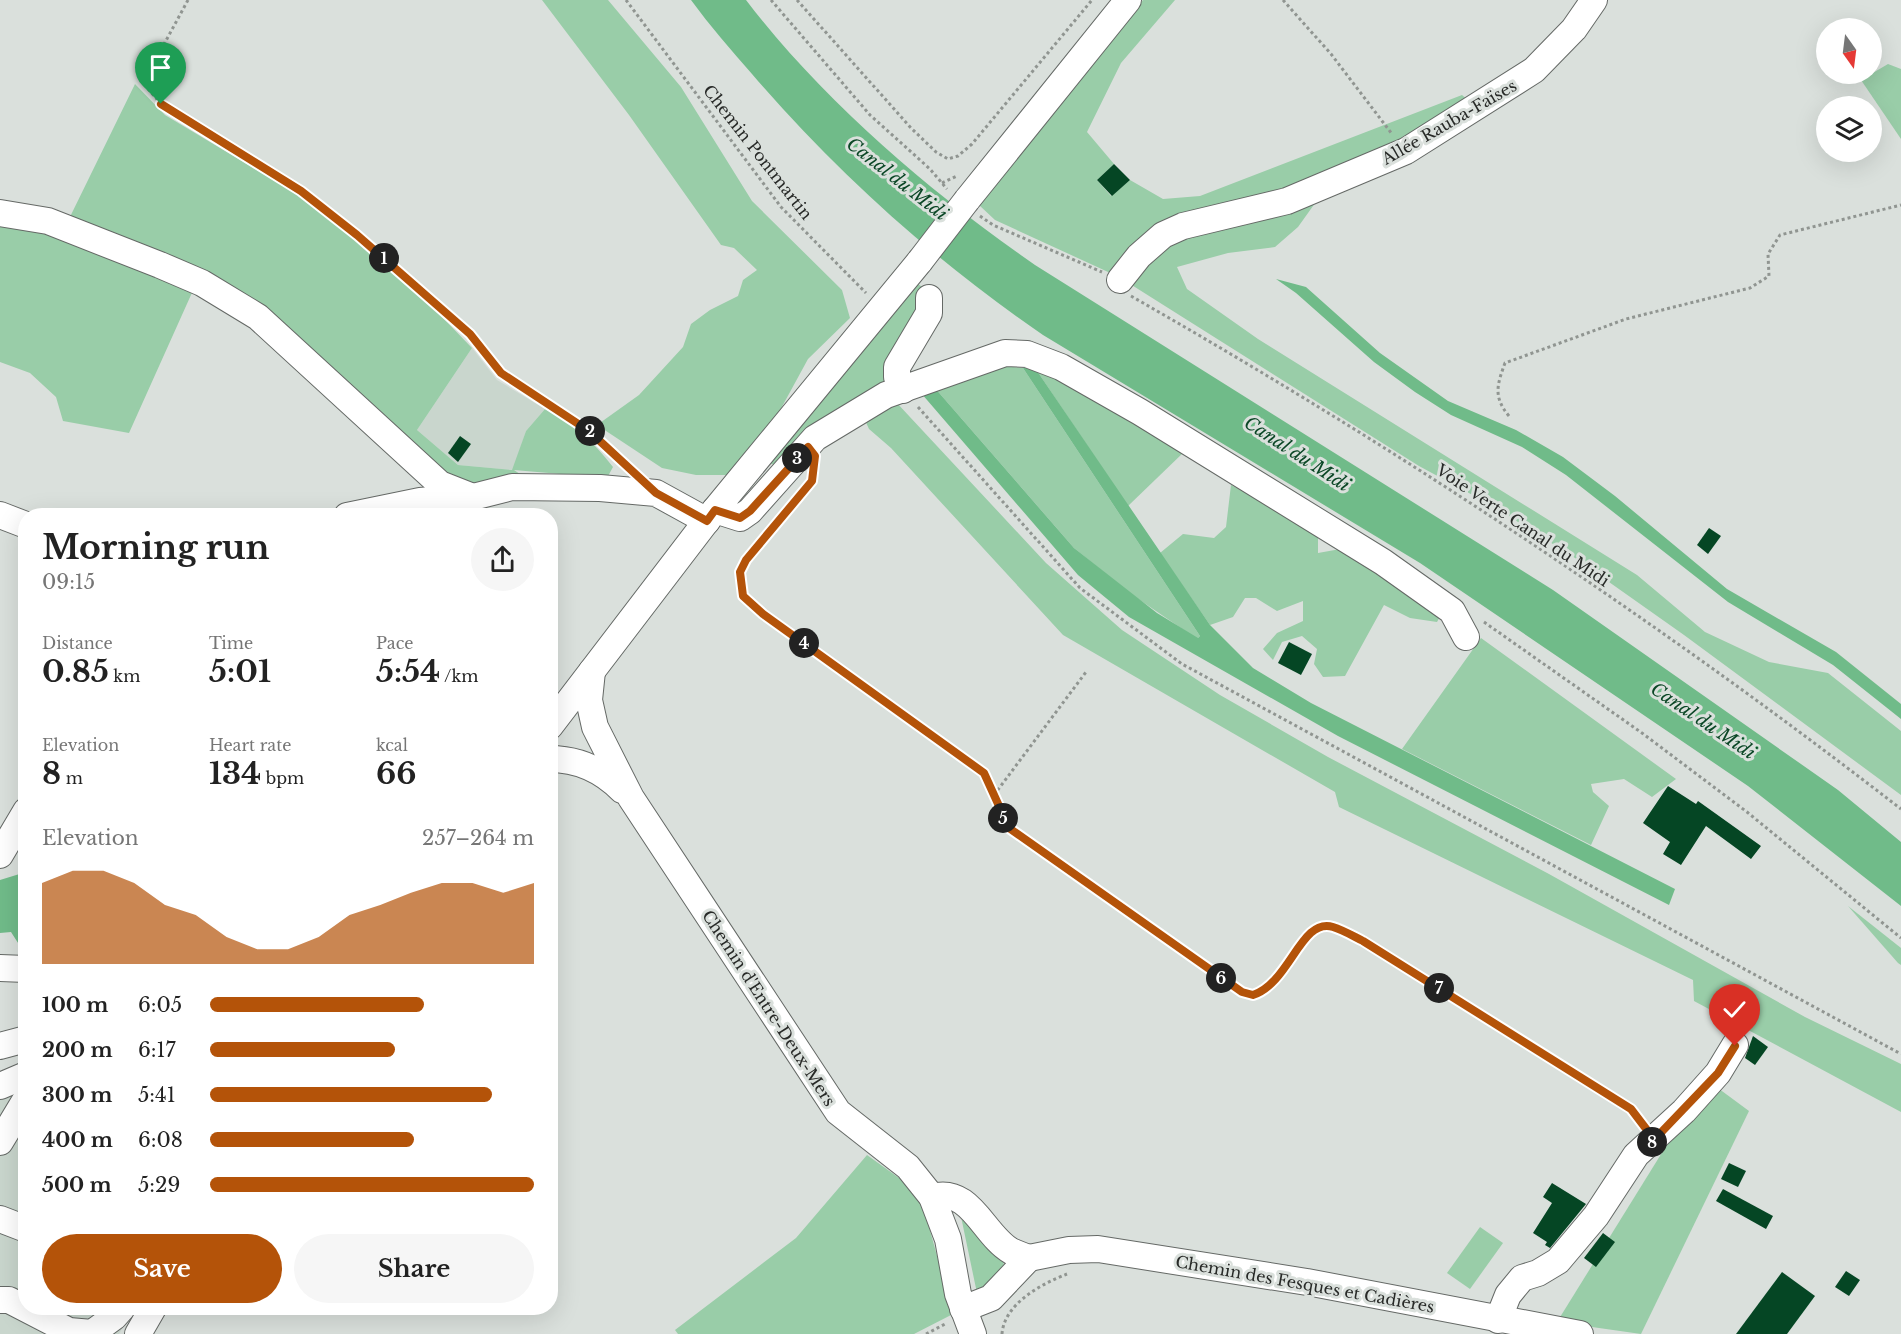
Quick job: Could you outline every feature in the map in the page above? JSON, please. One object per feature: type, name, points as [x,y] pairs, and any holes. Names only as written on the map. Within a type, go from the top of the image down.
[{"type":"street","points":[[558,716],[711,516],[882,310],[965,202],[1128,0]]},
{"type":"street","name":"Allée Rauba-Faïses","points":[[1120,280],[1139,256],[1162,235],[1184,226],[1287,201],[1406,151],[1534,70],[1574,29],[1594,0]]},
{"type":"street","points":[[0,213],[48,221],[202,283],[258,317],[440,484],[473,496]]},
{"type":"street","points":[[903,390],[897,377],[897,367],[929,313],[929,298]]},
{"type":"street","points":[[386,508],[420,501],[473,496],[512,487],[600,488],[656,493],[711,516],[740,518],[750,511],[815,438],[876,401],[1005,353],[1027,354],[1061,367],[1140,412],[1393,568],[1472,628]]},
{"type":"street","points":[[454,508],[473,496]]},
{"type":"street","points":[[0,515],[18,522]]},
{"type":"street","name":"Chemin d'Entre-Deux-Mers","points":[[592,671],[589,700],[595,727],[632,798],[838,1112],[908,1167],[932,1197],[948,1239],[963,1309],[973,1334]]},
{"type":"street","name":"Chemin d'Entre-Deux-Mers","points":[[558,724],[571,723],[592,736],[610,758]]},
{"type":"street","name":"Chemin d'Entre-Deux-Mers","points":[[558,746],[561,751],[581,764],[609,777],[632,798]]},
{"type":"street","name":"Chemin d'Entre-Deux-Mers","points":[[558,760],[581,764]]},
{"type":"street","points":[[0,817],[18,812]]},
{"type":"street","points":[[0,855],[18,824]]},
{"type":"street","points":[[0,968],[18,969]]},
{"type":"street","points":[[0,1046],[18,1041]]},
{"type":"street","points":[[1498,1320],[1508,1295],[1522,1278],[1538,1273],[1557,1261],[1596,1216],[1636,1155],[1650,1144],[1718,1073],[1735,1046]]},
{"type":"street","points":[[0,1113],[16,1089]]},
{"type":"street","points":[[0,1142],[16,1089]]},
{"type":"street","points":[[932,1197],[942,1194],[959,1198],[1010,1251],[1029,1258],[991,1298],[963,1309]]},
{"type":"street","points":[[0,1219],[18,1226]]},
{"type":"street","name":"Chemin des Fesques et Cadières","points":[[1029,1258],[1059,1251],[1098,1249],[1307,1282],[1580,1334]]},
{"type":"street","points":[[0,1298],[18,1289]]},
{"type":"street","points":[[0,1298],[18,1304]]},
{"type":"street","points":[[43,1315],[84,1333]]},
{"type":"street","points":[[84,1333],[96,1315]]},
{"type":"street","points":[[84,1333],[116,1315]]},
{"type":"street","points":[[138,1334],[149,1315]]},
{"type":"path","points":[[188,0],[143,83],[161,104],[301,191],[357,235],[470,334],[501,373],[589,431],[629,470]]},
{"type":"path","name":"Chemin Pontmartin","points":[[626,0],[781,207],[882,310]]},
{"type":"path","points":[[771,0],[870,115],[942,183],[993,225],[1120,280]]},
{"type":"path","points":[[797,0],[911,128],[936,152],[948,159],[958,156],[972,144],[1092,0]]},
{"type":"path","points":[[1283,0],[1331,54],[1406,151]]},
{"type":"path","points":[[1509,416],[1499,404],[1497,384],[1505,363],[1626,319],[1750,288],[1769,276],[1768,254],[1780,236],[1901,205]]},
{"type":"path","name":"Voie Verte Canal du Midi","points":[[1120,280],[1129,295],[1461,497],[1520,536],[1675,641],[1901,809]]},
{"type":"path","points":[[903,390],[1080,588],[1182,664],[1901,1054]]},
{"type":"path","points":[[808,447],[815,456],[812,481],[746,560],[740,572],[743,596],[756,609],[984,773],[1009,828],[1242,992],[1253,995],[1275,982],[1290,963],[1299,944],[1312,930],[1332,926],[1373,947],[1631,1109],[1647,1130],[1650,1144]]},
{"type":"path","points":[[1472,628],[1642,733],[1747,812],[1901,938]]},
{"type":"path","points":[[994,795],[1086,672]]},
{"type":"path","points":[[1002,1334],[1003,1320],[1022,1301],[1045,1282],[1071,1272],[1059,1251]]},
{"type":"shaded area","points":[[542,0],[608,0],[681,87],[752,201],[842,290],[850,318],[808,359],[772,425],[731,475],[696,475],[662,468],[597,425],[639,395],[683,347],[691,324],[710,310],[738,296],[743,280],[757,270],[734,248],[721,245],[629,115]]},
{"type":"shaded area","points":[[1143,0],[1175,0],[1121,63],[1087,132],[1114,164],[1097,180],[1111,196],[1130,180],[1163,199],[1200,196],[1462,95],[1475,106],[1328,185],[1298,227],[1275,247],[1228,253],[1177,267],[1187,289],[1258,339],[1637,575],[1705,632],[1769,662],[1828,673],[1901,731],[1901,795],[1684,635],[1575,558],[1491,505],[1419,466],[1119,277],[995,220],[979,205]]},
{"type":"shaded area","points":[[1888,64],[1901,69],[1901,139],[1882,111],[1882,96],[1872,96],[1864,84],[1882,84],[1882,68]]},
{"type":"shaded area","points":[[135,84],[165,115],[312,203],[420,294],[472,348],[417,430],[458,465],[512,470],[526,431],[545,409],[574,427],[598,449],[613,467],[607,478],[514,470],[523,476],[475,485],[452,483],[296,341],[67,223]]},
{"type":"shaded area","points":[[0,220],[14,221],[195,286],[129,433],[63,421],[56,397],[30,373],[0,362]]},
{"type":"shaded area","points":[[918,284],[925,289],[922,306],[897,340],[890,378],[780,467],[769,463]]},
{"type":"shaded area","points":[[472,348],[497,380],[545,409],[526,431],[513,470],[458,465],[417,430]]},
{"type":"shaded area","points":[[995,365],[1023,368],[1200,636],[1197,639],[1131,594],[1074,548],[934,387]]},
{"type":"shaded area","points":[[1035,368],[1057,374],[1184,452],[1128,506]]},
{"type":"shaded area","points":[[896,402],[1046,563],[1122,630],[1220,695],[1328,757],[1549,874],[1805,1017],[1901,1064],[1901,1112],[1694,1001],[1693,980],[1339,807],[1335,792],[1063,635],[891,448],[869,429],[864,418]]},
{"type":"shaded area","points":[[1231,485],[1318,531],[1318,553],[1346,548],[1443,611],[1437,622],[1410,618],[1384,605],[1345,676],[1323,677],[1314,664],[1317,649],[1302,636],[1282,642],[1273,660],[1263,649],[1277,633],[1303,621],[1303,601],[1277,611],[1256,598],[1245,598],[1233,617],[1210,625],[1160,553],[1183,534],[1214,538],[1226,527]]},
{"type":"shaded area","points":[[1481,638],[1676,779],[1652,797],[1624,779],[1591,784],[1593,792],[1609,806],[1591,845],[1402,749]]},
{"type":"shaded area","points":[[1848,906],[1901,948],[1901,965],[1898,963]]},
{"type":"shaded area","points":[[1707,1080],[1749,1111],[1641,1334],[1557,1322]]},
{"type":"shaded area","points":[[18,1084],[18,1315],[130,1315],[119,1334],[0,1334],[0,1091]]},
{"type":"shaded area","points":[[867,1155],[906,1183],[923,1205],[953,1314],[914,1334],[678,1334],[675,1330],[796,1238]]},
{"type":"shaded area","points":[[959,1207],[995,1245],[1004,1263],[1005,1273],[978,1298]]},
{"type":"shaded area","points":[[1480,1227],[1503,1243],[1470,1289],[1447,1273]]},
{"type":"water","name":"Canal du Midi","points":[[691,0],[746,0],[809,74],[844,109],[918,176],[996,237],[1035,265],[1553,590],[1838,790],[1901,842],[1901,906],[1748,786],[1420,563],[1043,335],[964,277],[889,214],[818,146],[728,47]]},
{"type":"water","points":[[1276,279],[1306,287],[1380,353],[1448,401],[1516,430],[1563,457],[1615,496],[1727,589],[1836,652],[1901,704],[1901,719],[1833,665],[1728,602],[1566,475],[1522,447],[1451,415],[1415,392],[1374,362],[1296,293]]},
{"type":"water","points":[[1023,368],[1035,368],[1210,625],[1253,668],[1311,703],[1675,889],[1669,905],[1338,736],[1129,617],[1078,575],[921,393],[934,387],[1074,548],[1157,613],[1198,638],[1200,636]]},
{"type":"water","points":[[18,874],[18,943],[11,932],[0,933],[0,880]]},
{"type":"building","points":[[1114,164],[1130,180],[1112,196],[1097,180]]},
{"type":"building","points":[[460,436],[471,444],[458,462],[448,453]]},
{"type":"building","points":[[1709,528],[1721,536],[1708,554],[1697,545]]},
{"type":"building","points":[[1289,642],[1312,654],[1301,675],[1278,663]]},
{"type":"building","points":[[1668,786],[1696,804],[1698,801],[1761,846],[1751,859],[1706,826],[1681,865],[1663,854],[1670,842],[1643,823]]},
{"type":"building","points":[[1753,1036],[1768,1047],[1755,1065],[1745,1058]]},
{"type":"building","points":[[1729,1163],[1746,1171],[1738,1187],[1721,1179]]},
{"type":"building","points":[[1552,1183],[1586,1204],[1550,1248],[1545,1245],[1547,1242],[1533,1233],[1552,1203],[1543,1197]]},
{"type":"building","points":[[1723,1189],[1773,1216],[1766,1229],[1716,1201]]},
{"type":"building","points":[[1603,1233],[1615,1242],[1596,1267],[1584,1258]]},
{"type":"building","points":[[1846,1271],[1860,1280],[1849,1296],[1835,1287]]},
{"type":"building","points":[[1782,1272],[1815,1296],[1787,1334],[1736,1334]]},
{"type":"route","points":[[161,104],[301,191],[357,235],[470,334],[501,373],[589,431],[656,493],[707,521],[715,510],[740,518],[750,511],[808,447],[815,456],[816,468],[812,481],[746,560],[740,572],[743,596],[763,614],[984,773],[1001,815],[1009,828],[1242,992],[1253,995],[1262,992],[1275,982],[1290,963],[1299,944],[1312,930],[1321,926],[1332,926],[1363,941],[1631,1109],[1647,1130],[1650,1144],[1718,1073],[1735,1046]]}]
